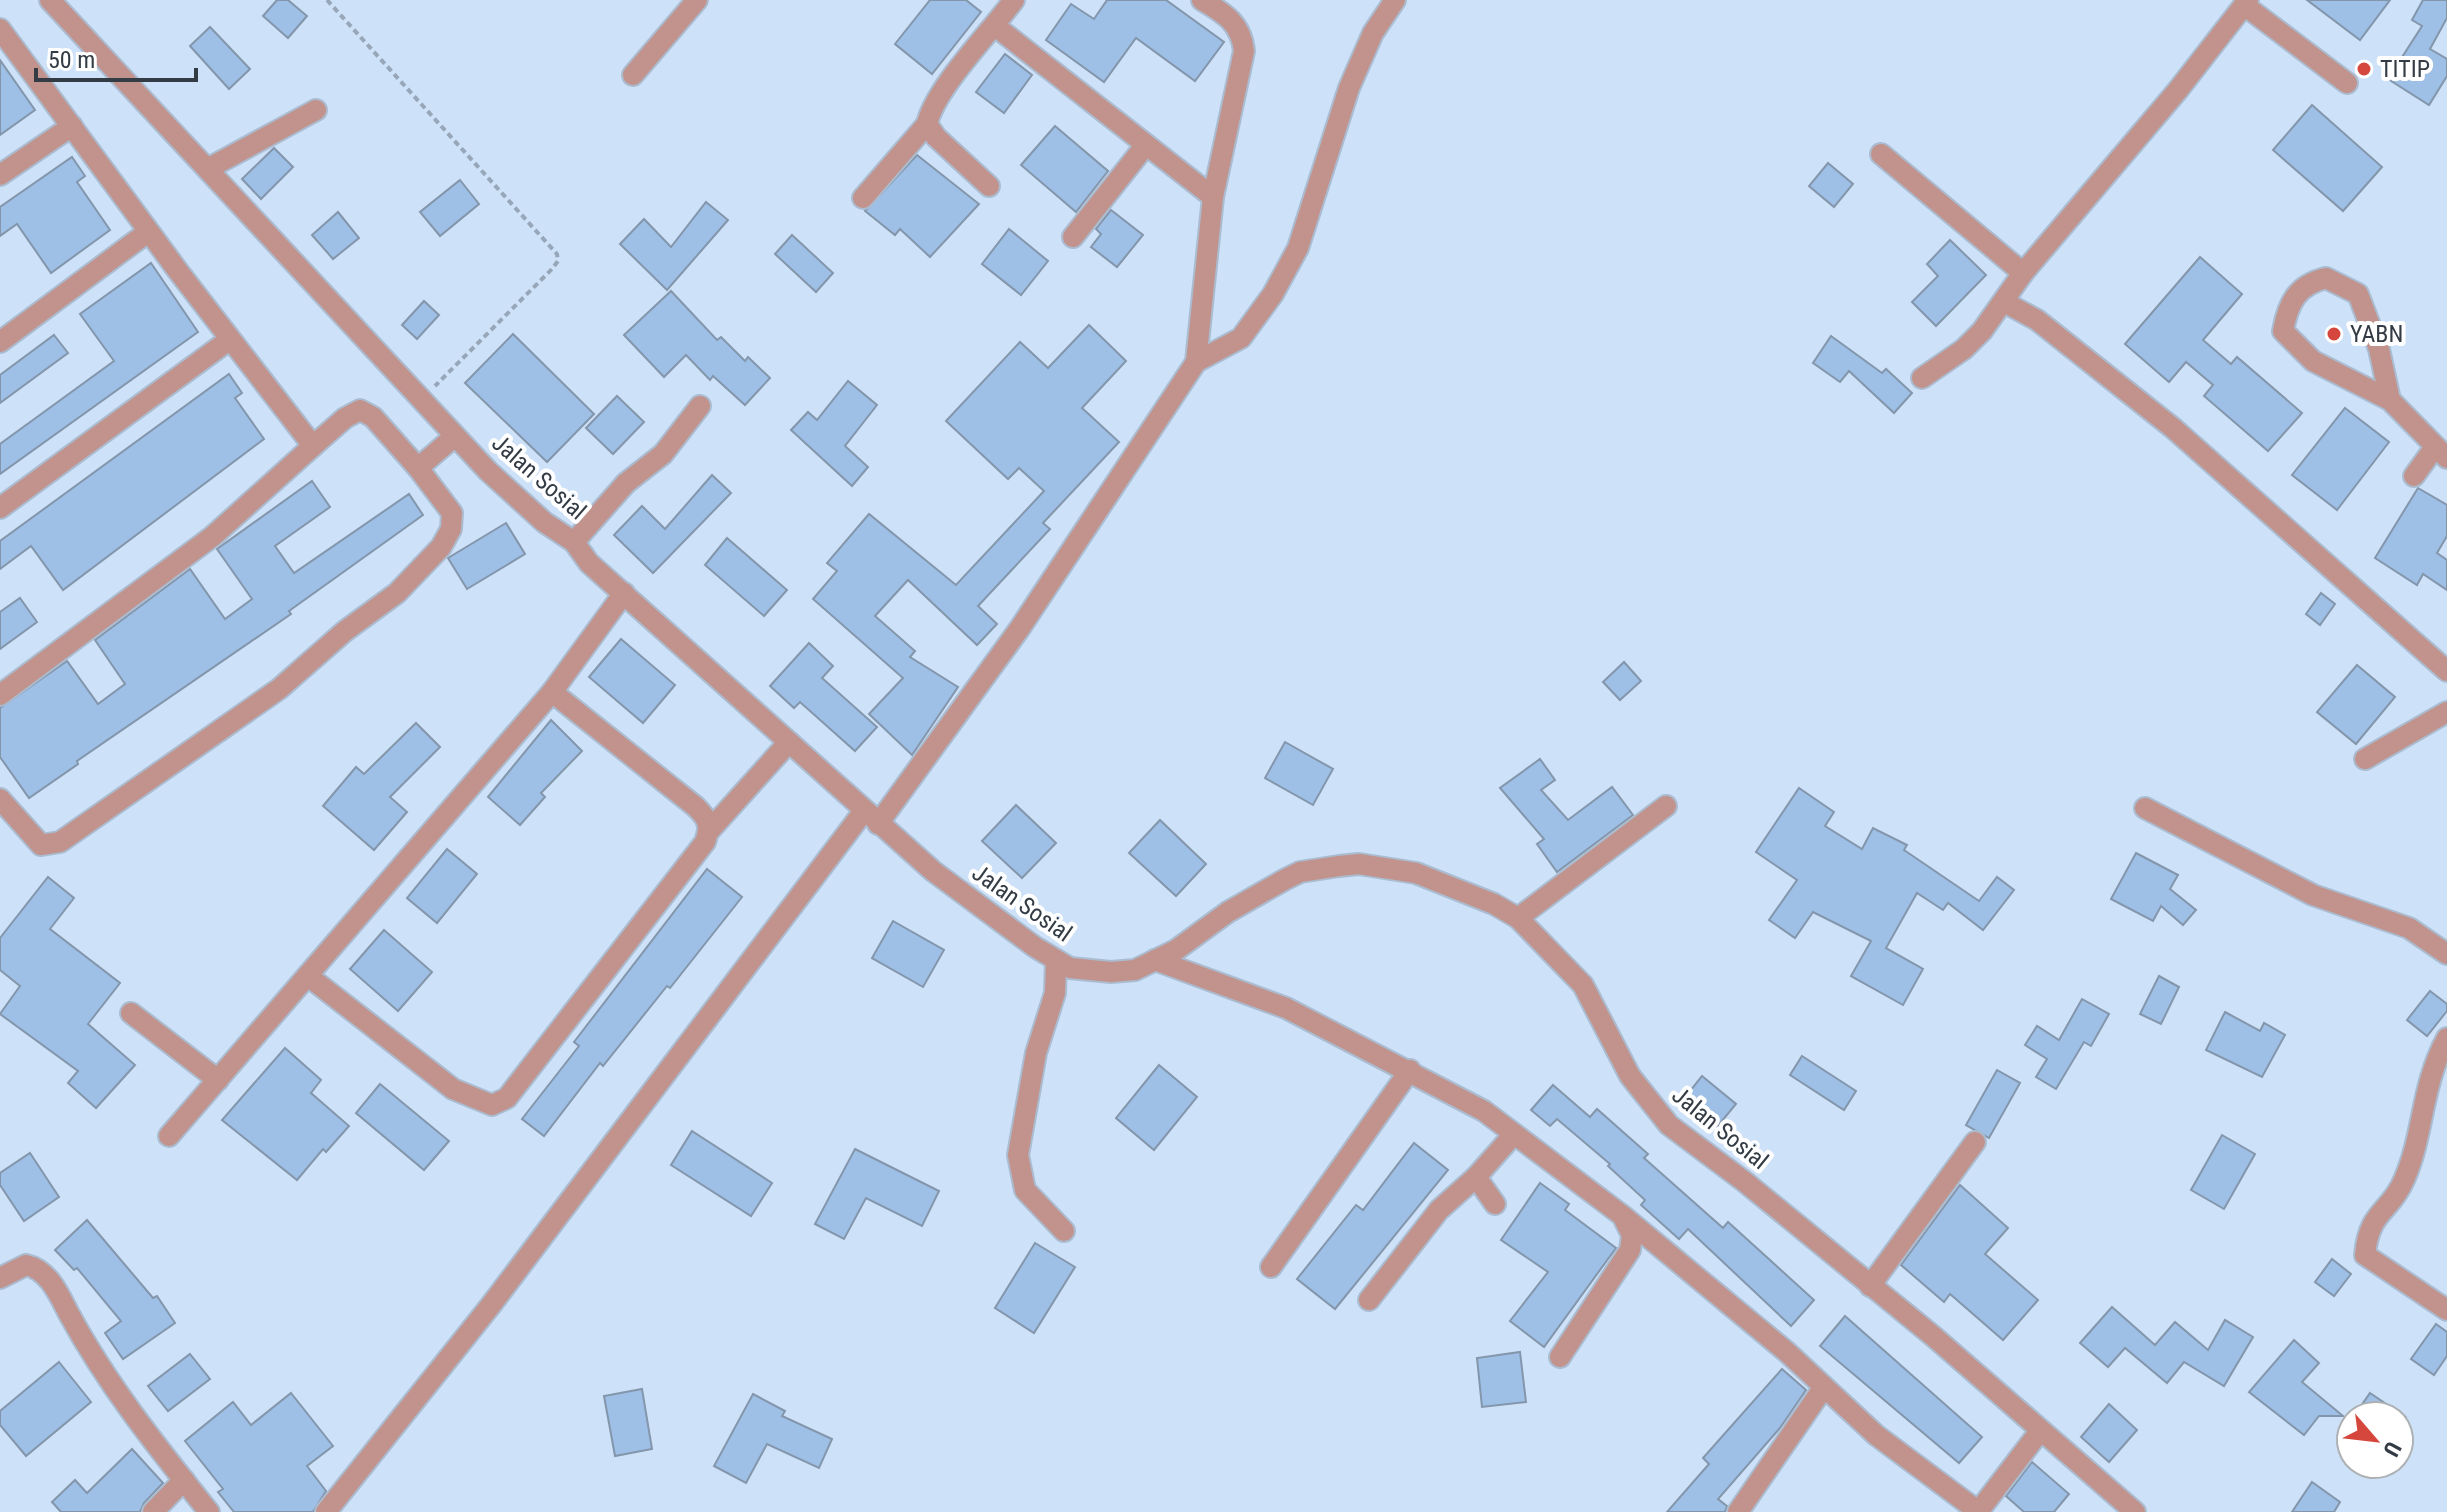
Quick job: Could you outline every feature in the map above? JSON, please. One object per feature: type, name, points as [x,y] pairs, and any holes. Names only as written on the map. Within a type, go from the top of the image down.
[{"type":"street","name":"Jalan Sosial","points":[[50,0],[455,436],[544,522],[574,542],[589,563],[871,817],[969,899],[1070,968],[1111,972],[1135,970],[1155,960],[1300,872],[1359,864],[1416,873],[1494,904],[1518,918],[1583,985],[1630,1076],[1655,1111],[1870,1286],[2135,1512]]},
{"type":"street","points":[[633,75],[697,0]]},
{"type":"street","points":[[863,198],[927,124],[930,112],[944,89],[1014,0]]},
{"type":"street","points":[[326,1512],[1020,628],[1181,390],[1196,362],[1213,197],[1244,51],[1240,30],[1202,0]]},
{"type":"street","points":[[1196,362],[1241,338],[1273,294],[1298,248],[1349,88],[1373,33],[1395,0]]},
{"type":"street","points":[[1922,378],[1964,349],[2004,302],[2023,273],[2185,82],[2246,2],[2347,83]]},
{"type":"street","points":[[995,26],[1213,197]]},
{"type":"street","points":[[0,29],[229,340],[313,446]]},
{"type":"street","points":[[209,168],[316,110]]},
{"type":"street","points":[[927,124],[936,137],[989,186]]},
{"type":"street","points":[[0,175],[72,126]]},
{"type":"street","points":[[1073,237],[1145,146]]},
{"type":"street","points":[[1881,154],[2023,273]]},
{"type":"street","points":[[0,342],[148,232]]},
{"type":"street","points":[[2390,400],[2379,349],[2358,294],[2326,278],[2311,282],[2296,292],[2283,331],[2296,347],[2334,373],[2390,400],[2441,453],[2414,476]]},
{"type":"street","points":[[2004,302],[2037,320],[2173,428],[2447,671]]},
{"type":"street","points":[[0,508],[229,340]]},
{"type":"street","points":[[574,542],[626,483],[663,454],[700,406]]},
{"type":"street","points":[[0,695],[213,536],[345,418],[360,410],[373,417],[452,513],[451,529],[441,547],[397,593],[345,631],[279,689],[60,842],[41,845],[0,799]]},
{"type":"street","points":[[418,468],[455,436]]},
{"type":"street","points":[[169,1136],[552,692],[624,593]]},
{"type":"street","points":[[552,692],[696,807],[708,819],[710,830]]},
{"type":"street","points":[[2365,759],[2447,712]]},
{"type":"street","points":[[308,976],[453,1089],[478,1101],[500,1104],[527,1074],[705,842],[710,830],[789,742]]},
{"type":"street","points":[[1518,918],[1666,806]]},
{"type":"street","points":[[2145,808],[2313,895],[2409,928],[2447,954]]},
{"type":"street","points":[[1056,960],[1055,993],[1036,1053],[1018,1155],[1025,1190],[1064,1231]]},
{"type":"street","points":[[1155,960],[1286,1008],[1484,1111],[1623,1216],[1876,1435],[1978,1512],[2040,1431]]},
{"type":"street","points":[[131,1013],[218,1080]]},
{"type":"street","points":[[2447,1038],[2431,1067],[2404,1181],[2367,1234],[2365,1255],[2447,1310]]},
{"type":"street","points":[[1271,1267],[1410,1070]]},
{"type":"street","points":[[1369,1300],[1439,1210],[1476,1177],[1514,1134]]},
{"type":"street","points":[[1870,1286],[1975,1142]]},
{"type":"street","points":[[1476,1177],[1495,1204]]},
{"type":"street","points":[[1560,1357],[1630,1250],[1632,1235],[1623,1216]]},
{"type":"street","points":[[0,1278],[26,1265],[43,1272],[93,1357],[150,1442],[209,1512]]},
{"type":"street","points":[[1738,1512],[1824,1387]]},
{"type":"street","points":[[153,1512],[184,1480]]},
{"type":"path","points":[[327,0],[557,254],[558,261],[552,269],[421,400]]},
{"type":"building","points":[[277,0],[288,0],[307,16],[288,38],[263,16]]},
{"type":"building","points":[[930,0],[966,0],[981,12],[932,74],[895,44]]},
{"type":"building","points":[[1107,0],[1166,0],[1224,42],[1195,81],[1136,38],[1104,82],[1046,40],[1071,4],[1094,19]]},
{"type":"building","points":[[2307,0],[2390,0],[2360,40]]},
{"type":"building","points":[[2423,0],[2447,0],[2447,18],[2430,49],[2447,59],[2447,76],[2429,105],[2388,79],[2422,26],[2412,20]]},
{"type":"building","points":[[210,27],[250,69],[229,89],[190,46]]},
{"type":"building","points":[[1005,54],[1032,75],[1004,113],[976,92]]},
{"type":"building","points":[[0,60],[35,110],[0,135]]},
{"type":"building","points":[[2312,105],[2382,167],[2343,211],[2273,150]]},
{"type":"building","points":[[1055,126],[1108,171],[1076,212],[1021,165]]},
{"type":"building","points":[[274,148],[293,167],[261,199],[242,179]]},
{"type":"building","points":[[917,155],[979,204],[930,257],[900,229],[895,235],[865,211]]},
{"type":"building","points":[[72,157],[85,176],[77,182],[110,230],[51,273],[17,224],[0,236],[0,207]]},
{"type":"building","points":[[1828,163],[1853,184],[1834,207],[1809,186]]},
{"type":"building","points":[[460,180],[479,204],[440,236],[420,212]]},
{"type":"building","points":[[706,202],[728,220],[667,290],[620,244],[644,219],[671,247]]},
{"type":"building","points":[[1111,210],[1143,235],[1117,267],[1091,247],[1101,234],[1096,229]]},
{"type":"building","points":[[338,212],[359,238],[333,259],[312,235]]},
{"type":"building","points":[[1009,229],[1048,261],[1021,295],[982,264]]},
{"type":"building","points":[[792,235],[833,273],[816,292],[775,254]]},
{"type":"building","points":[[1950,240],[1986,275],[1936,326],[1912,302],[1938,276],[1927,264]]},
{"type":"building","points":[[2200,257],[2242,294],[2203,340],[2231,364],[2237,357],[2302,413],[2268,451],[2204,396],[2213,385],[2186,362],[2169,382],[2125,344]]},
{"type":"building","points":[[151,263],[198,332],[0,474],[0,444],[114,361],[80,314]]},
{"type":"building","points":[[671,291],[717,340],[721,337],[745,361],[748,357],[770,378],[745,405],[713,376],[710,380],[686,355],[664,377],[624,335]]},
{"type":"building","points":[[424,301],[439,315],[417,339],[402,325]]},
{"type":"building","points":[[1089,325],[1126,361],[1082,408],[1119,442],[1043,523],[1050,529],[978,606],[997,624],[977,645],[908,580],[875,616],[915,651],[910,657],[958,687],[912,755],[869,714],[903,678],[813,599],[837,571],[827,563],[869,514],[956,585],[1044,491],[1019,468],[1008,479],[946,421],[1020,342],[1048,368]]},
{"type":"building","points":[[513,334],[594,414],[547,462],[465,383]]},
{"type":"building","points":[[54,335],[68,353],[0,403],[0,375]]},
{"type":"building","points":[[1831,336],[1882,373],[1886,369],[1912,393],[1894,413],[1849,371],[1840,382],[1813,363]]},
{"type":"building","points":[[229,374],[242,393],[235,398],[264,439],[63,590],[31,546],[0,569],[0,541]]},
{"type":"building","points":[[848,381],[877,405],[845,446],[868,467],[852,486],[791,430],[808,412],[817,420]]},
{"type":"building","points":[[617,396],[644,422],[613,454],[586,428]]},
{"type":"building","points":[[2345,408],[2389,442],[2337,510],[2292,475]]},
{"type":"building","points":[[712,475],[731,493],[653,573],[614,535],[642,506],[665,529]]},
{"type":"building","points":[[312,481],[330,507],[275,546],[294,573],[409,494],[423,515],[289,611],[291,614],[77,761],[78,764],[29,798],[0,757],[0,708],[67,661],[98,704],[125,684],[95,640],[190,569],[225,619],[252,599],[217,549]]},
{"type":"building","points":[[2418,488],[2447,505],[2447,536],[2437,553],[2447,560],[2447,590],[2423,574],[2417,585],[2375,558]]},
{"type":"building","points":[[506,523],[525,554],[467,589],[448,558]]},
{"type":"building","points":[[727,538],[787,590],[764,616],[705,565]]},
{"type":"building","points":[[2321,593],[2335,604],[2320,625],[2306,614]]},
{"type":"building","points":[[20,598],[37,622],[0,649],[0,612]]},
{"type":"building","points":[[621,639],[675,685],[643,723],[589,677]]},
{"type":"building","points":[[809,643],[833,666],[822,678],[877,727],[855,751],[800,702],[794,708],[770,686]]},
{"type":"building","points":[[1624,662],[1641,681],[1620,700],[1603,682]]},
{"type":"building","points":[[2357,665],[2395,697],[2356,744],[2317,712]]},
{"type":"building","points":[[551,720],[582,751],[541,793],[545,797],[520,825],[488,797]]},
{"type":"building","points":[[416,723],[440,747],[390,797],[407,812],[374,850],[323,806],[356,767],[364,774]]},
{"type":"building","points":[[1285,742],[1333,769],[1313,805],[1265,778]]},
{"type":"building","points":[[1540,759],[1555,780],[1541,790],[1568,820],[1612,787],[1633,815],[1557,872],[1537,844],[1544,839],[1500,788]]},
{"type":"building","points":[[1799,788],[1834,812],[1825,826],[1862,849],[1873,828],[1907,845],[1904,850],[1979,901],[1997,877],[2014,890],[1983,930],[1948,903],[1943,910],[1917,893],[1886,948],[1923,969],[1903,1005],[1851,976],[1871,941],[1813,912],[1795,938],[1769,920],[1797,880],[1756,852]]},
{"type":"building","points":[[1016,805],[1056,843],[1022,878],[982,841]]},
{"type":"building","points":[[1160,820],[1206,864],[1176,896],[1129,853]]},
{"type":"building","points":[[447,849],[477,874],[437,923],[407,898]]},
{"type":"building","points":[[2136,853],[2178,875],[2170,889],[2196,910],[2183,925],[2161,906],[2153,921],[2111,899]]},
{"type":"building","points":[[707,869],[742,897],[670,988],[667,986],[603,1066],[600,1063],[544,1136],[522,1119],[579,1046],[574,1042]]},
{"type":"building","points":[[48,877],[74,898],[50,929],[120,983],[88,1024],[135,1065],[96,1108],[68,1083],[78,1071],[0,1014],[20,986],[0,970],[0,938]]},
{"type":"building","points":[[893,921],[944,950],[923,987],[872,958]]},
{"type":"building","points":[[384,930],[432,972],[398,1011],[350,969]]},
{"type":"building","points":[[2159,976],[2179,987],[2161,1024],[2140,1014]]},
{"type":"building","points":[[2430,991],[2447,1004],[2447,1011],[2427,1036],[2407,1020]]},
{"type":"building","points":[[2082,999],[2109,1014],[2091,1046],[2084,1042],[2056,1089],[2036,1077],[2047,1059],[2025,1045],[2037,1026],[2059,1040]]},
{"type":"building","points":[[2225,1012],[2260,1031],[2264,1023],[2285,1035],[2262,1077],[2206,1050]]},
{"type":"building","points":[[285,1048],[321,1080],[311,1093],[349,1126],[326,1152],[323,1149],[297,1180],[222,1120]]},
{"type":"building","points":[[1802,1056],[1856,1091],[1844,1110],[1790,1075]]},
{"type":"building","points":[[1159,1065],[1197,1097],[1154,1150],[1116,1118]]},
{"type":"building","points":[[1997,1070],[2020,1083],[1989,1138],[1966,1125]]},
{"type":"building","points":[[1702,1076],[1736,1104],[1717,1127],[1683,1100]]},
{"type":"building","points":[[380,1084],[449,1141],[424,1170],[356,1113]]},
{"type":"building","points":[[1553,1085],[1590,1117],[1597,1109],[1648,1154],[1644,1158],[1723,1228],[1728,1222],[1814,1300],[1791,1326],[1688,1229],[1679,1239],[1641,1205],[1645,1200],[1608,1166],[1610,1164],[1557,1119],[1550,1126],[1531,1110]]},
{"type":"building","points":[[692,1131],[772,1183],[751,1216],[671,1165]]},
{"type":"building","points":[[2222,1135],[2255,1154],[2224,1209],[2191,1190]]},
{"type":"building","points":[[1414,1143],[1448,1170],[1335,1309],[1297,1279],[1356,1205],[1363,1210]]},
{"type":"building","points":[[855,1149],[939,1191],[922,1226],[866,1198],[844,1239],[815,1224]]},
{"type":"building","points":[[30,1153],[59,1197],[24,1221],[0,1185],[0,1173]]},
{"type":"building","points":[[1540,1183],[1569,1204],[1565,1210],[1616,1248],[1544,1347],[1510,1321],[1548,1272],[1501,1240]]},
{"type":"building","points":[[1960,1185],[2008,1228],[1985,1254],[2038,1300],[2003,1340],[1950,1294],[1944,1302],[1901,1265]]},
{"type":"building","points":[[87,1220],[153,1298],[157,1296],[175,1323],[123,1359],[105,1333],[121,1321],[77,1268],[74,1270],[55,1250]]},
{"type":"building","points":[[1035,1243],[1075,1267],[1034,1333],[995,1308]]},
{"type":"building","points":[[2332,1259],[2351,1274],[2334,1296],[2315,1282]]},
{"type":"building","points":[[2112,1307],[2155,1345],[2175,1322],[2208,1350],[2225,1320],[2253,1337],[2224,1386],[2184,1362],[2167,1383],[2125,1348],[2108,1367],[2080,1343]]},
{"type":"building","points":[[1845,1316],[1982,1437],[1959,1463],[1820,1346]]},
{"type":"building","points":[[2436,1324],[2447,1332],[2447,1356],[2434,1375],[2411,1359]]},
{"type":"building","points":[[2294,1340],[2319,1363],[2302,1382],[2335,1409],[2335,1416],[2319,1416],[2304,1435],[2249,1392]]},
{"type":"building","points":[[1520,1352],[1526,1402],[1482,1407],[1477,1358]]},
{"type":"building","points":[[190,1354],[210,1379],[168,1411],[148,1386]]},
{"type":"building","points":[[59,1362],[91,1402],[26,1456],[0,1425],[0,1411]]},
{"type":"building","points":[[1782,1369],[1806,1390],[1780,1428],[1718,1499],[1727,1506],[1725,1512],[1667,1512],[1709,1464],[1703,1458]]},
{"type":"building","points":[[642,1389],[652,1449],[615,1456],[604,1396]]},
{"type":"building","points":[[291,1393],[333,1446],[307,1466],[326,1491],[313,1512],[234,1512],[218,1492],[223,1489],[185,1441],[233,1402],[251,1425]]},
{"type":"building","points":[[2370,1393],[2380,1400],[2365,1400]]},
{"type":"building","points":[[753,1394],[785,1411],[782,1416],[832,1439],[819,1468],[767,1444],[746,1483],[714,1466]]},
{"type":"building","points":[[2109,1404],[2137,1430],[2109,1462],[2081,1437]]},
{"type":"building","points":[[132,1449],[163,1483],[144,1503],[140,1512],[61,1512],[52,1502],[75,1480],[87,1493]]},
{"type":"building","points":[[2032,1462],[2069,1494],[2054,1512],[2024,1512],[2006,1496]]},
{"type":"building","points":[[2312,1482],[2340,1502],[2334,1512],[2292,1512]]},
{"type":"place","name":"TITIP","points":[[2364,69]]},
{"type":"place","name":"YABN","points":[[2334,334]]}]
